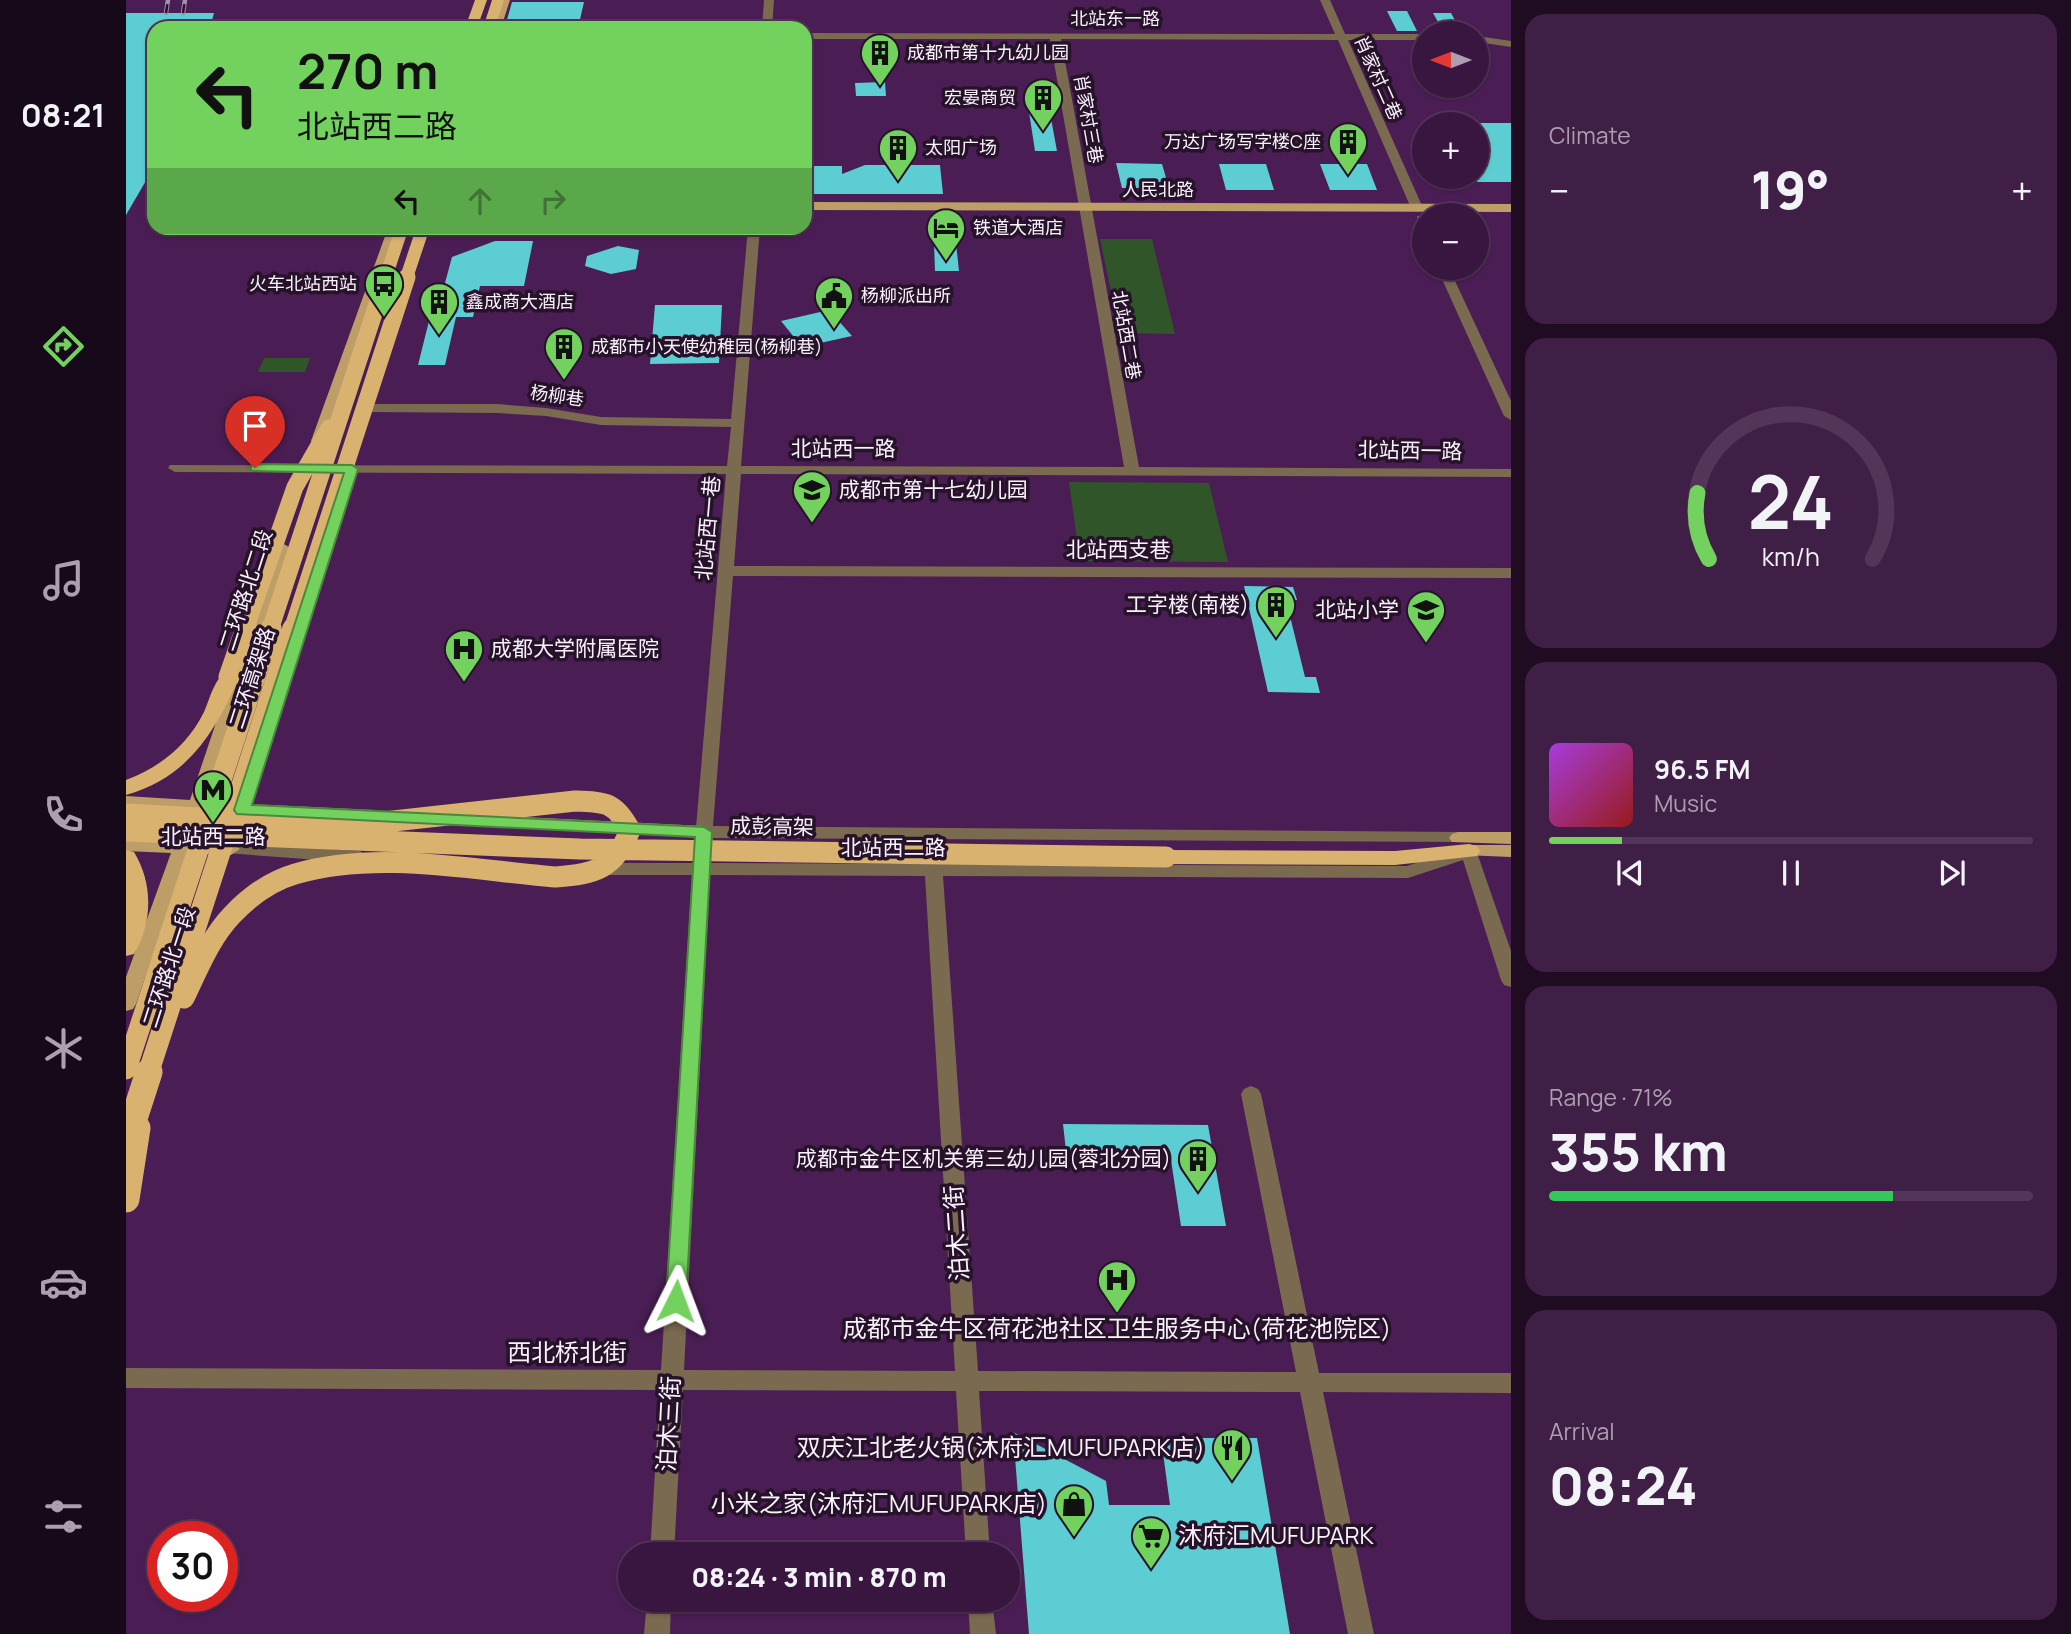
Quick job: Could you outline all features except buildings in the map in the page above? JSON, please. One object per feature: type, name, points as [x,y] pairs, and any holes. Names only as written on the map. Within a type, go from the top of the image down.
[{"type":"highway","points":[[474,21],[481,0]]},
{"type":"highway","points":[[491,21],[498,0]]},
{"type":"highway","name":"二环高架路","points":[[126,1069],[399,235]]},
{"type":"highway","name":"二环高架路","points":[[126,1143],[422,235]]},
{"type":"highway","points":[[126,788],[145,782],[174,766],[200,740],[225,688],[295,487],[349,393]]},
{"type":"highway","points":[[149,1069],[202,960],[226,922],[256,895],[292,875],[330,867],[371,865],[556,877],[585,875],[608,866],[624,850],[630,830],[620,811],[600,802],[575,801],[348,826]]},
{"type":"highway","name":"成彭高架","points":[[126,814],[586,838],[1165,850]]},
{"type":"highway","name":"成彭高架","points":[[126,831],[580,849],[1165,850]]},
{"type":"highway","points":[[1165,850],[1395,858],[1464,844]]},
{"type":"highway","points":[[126,858],[139,887],[134,925],[126,948]]},
{"type":"highway","points":[[126,1199],[142,1093]]},
{"type":"main road","points":[[468,21],[475,0]]},
{"type":"main road","points":[[498,21],[505,0]]},
{"type":"main road","name":"人民北路","points":[[812,206],[1412,218]]},
{"type":"main road","name":"人民北路","points":[[1489,210],[1511,208]]},
{"type":"main road","name":"人民北路","points":[[812,216],[1086,212]]},
{"type":"main road","points":[[1489,219],[1511,219]]},
{"type":"main road","name":"二环路北二段","points":[[181,848],[392,235]]},
{"type":"main road","points":[[126,845],[231,849],[427,235]]},
{"type":"main road","name":"北站西二路","points":[[126,802],[704,832]]},
{"type":"main road","name":"北站西二路","points":[[1464,844],[1511,838]]},
{"type":"main road","name":"北站西二路","points":[[1464,844],[1511,850]]},
{"type":"main road","name":"二环路北一段","points":[[126,1004],[181,848]]},
{"type":"main road","name":"二环路北一段","points":[[126,1179],[231,849]]},
{"type":"street","points":[[768,21],[769,0]]},
{"type":"street","name":"肖家村二巷","points":[[1325,0],[1415,203]]},
{"type":"street","name":"北站东一路","points":[[812,36],[1412,37]]},
{"type":"street","name":"肖家村三巷","points":[[1055,37],[1086,212]]},
{"type":"street","points":[[1489,41],[1511,44]]},
{"type":"street","name":"北站西二巷","points":[[1086,212],[1132,470]]},
{"type":"street","name":"北站西一巷","points":[[704,832],[753,235]]},
{"type":"street","points":[[1449,280],[1511,416]]},
{"type":"street","name":"杨柳巷","points":[[371,408],[508,410],[566,414],[583,420],[738,423]]},
{"type":"street","name":"北站西一路","points":[[176,468],[1511,473]]},
{"type":"street","name":"北站西支巷","points":[[725,571],[1511,573]]},
{"type":"street","name":"北站西二路","points":[[704,832],[1464,844]]},
{"type":"street","name":"泊木三街","points":[[663,1542],[704,832]]},
{"type":"street","points":[[1464,844],[1511,980]]},
{"type":"street","name":"北站西二路","points":[[231,849],[556,868],[1408,872],[1464,844]]},
{"type":"street","name":"泊木二街","points":[[934,870],[977,1542]]},
{"type":"street","points":[[1251,1094],[1361,1634]]},
{"type":"street","name":"西北桥北街","points":[[126,1378],[1511,1383]]},
{"type":"street","points":[[657,1634],[658,1612]]},
{"type":"street","points":[[981,1612],[983,1634]]},
{"type":"green space","points":[[1100,239],[1152,239],[1175,334],[1120,333]]},
{"type":"green space","points":[[264,358],[310,358],[305,372],[258,372]]},
{"type":"green space","points":[[1069,482],[1209,483],[1228,562],[1080,561]]},
{"type":"railway","points":[[166,13],[168,0]]},
{"type":"railway","points":[[183,13],[185,0]]},
{"type":"place","name":"成都市第十九幼儿园","points":[[880,87]]},
{"type":"place","name":"宏晏商贸","points":[[1043,132]]},
{"type":"place","name":"万达广场写字楼C座","points":[[1348,176]]},
{"type":"place","name":"太阳广场","points":[[898,182]]},
{"type":"place","name":"铁道大酒店","points":[[946,262]]},
{"type":"place","name":"火车北站西站","points":[[384,318]]},
{"type":"place","name":"杨柳派出所","points":[[834,330]]},
{"type":"place","name":"鑫成商大酒店","points":[[439,336]]},
{"type":"place","name":"成都市小天使幼稚园(杨柳巷)","points":[[564,381]]},
{"type":"place","name":"成都市第十七幼儿园","points":[[812,524]]},
{"type":"place","name":"工字楼(南楼)","points":[[1276,639]]},
{"type":"place","name":"北站小学","points":[[1426,644]]},
{"type":"place","name":"成都大学附属医院","points":[[464,683]]},
{"type":"place","name":"北站西二路","points":[[213,824]]},
{"type":"place","name":"成都市金牛区机关第三幼儿园(蓉北分园)","points":[[1198,1193]]},
{"type":"place","name":"成都市金牛区荷花池社区卫生服务中心(荷花池院区)","points":[[1117,1314]]},
{"type":"place","name":"双庆江北老火锅(沐府汇MUFUPARK店)","points":[[1232,1482]]},
{"type":"place","name":"小米之家(沐府汇MUFUPARK店)","points":[[1074,1538]]},
{"type":"place","name":"沐府汇MUFUPARK","points":[[1151,1570]]},
{"type":"route","points":[[255,468],[352,469],[242,810],[704,832],[676,1301]]}]
